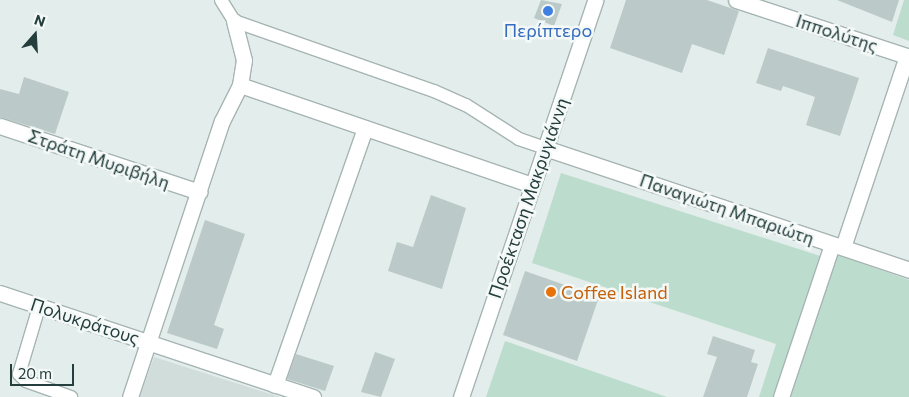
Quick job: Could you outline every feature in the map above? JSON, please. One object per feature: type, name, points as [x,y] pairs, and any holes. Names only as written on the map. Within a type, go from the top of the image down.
[{"type":"street","name":"Προέκταση Μακρυγιάννη","points":[[460,397],[595,0]]},
{"type":"street","name":"Ιππολύτης","points":[[736,0],[908,57]]},
{"type":"street","points":[[130,397],[222,121],[240,85],[244,60],[234,21]]},
{"type":"street","points":[[781,397],[908,57]]},
{"type":"street","points":[[240,85],[532,185]]},
{"type":"street","name":"Στράτη Μυριβήλη","points":[[0,126],[199,192]]},
{"type":"street","points":[[275,384],[365,128]]},
{"type":"street","name":"Παναγιώτη Μπαριώτη","points":[[545,148],[909,270]]},
{"type":"street","name":"Πολυκράτους","points":[[0,293],[312,397]]},
{"type":"lane","points":[[221,0],[234,21],[434,91],[452,99],[513,136],[545,148]]},
{"type":"lane","points":[[39,307],[19,374],[26,381],[71,397]]},
{"type":"shaded area","points":[[154,357],[280,397],[140,397]]},
{"type":"green space","points":[[904,0],[909,0],[909,41],[893,35]]},
{"type":"green space","points":[[561,173],[836,261],[838,255],[909,280],[909,397],[759,397],[776,344],[532,263]]},
{"type":"green space","points":[[505,341],[667,397],[486,397]]},
{"type":"building","name":"Περίπτερο","points":[[541,0],[562,4],[554,26],[534,18]]},
{"type":"building","points":[[626,0],[707,0],[739,11],[724,55],[692,44],[682,73],[610,48]]},
{"type":"building","points":[[837,0],[899,0],[892,22]]},
{"type":"building","points":[[768,48],[859,78],[840,136],[806,125],[815,97],[783,86],[781,91],[756,83]]},
{"type":"building","points":[[24,77],[69,92],[55,134],[0,117],[0,89],[19,94]]},
{"type":"building","points":[[431,195],[466,208],[442,289],[388,271],[397,242],[413,247]]},
{"type":"building","points":[[205,220],[245,234],[214,325],[224,329],[217,349],[167,333]]},
{"type":"building","points":[[525,271],[599,297],[577,361],[503,335]]},
{"type":"building","points":[[713,336],[755,350],[751,362],[758,364],[747,397],[703,397],[717,357],[707,354]]},
{"type":"building","points":[[375,352],[395,359],[381,397],[361,392]]},
{"type":"building","points":[[296,354],[334,366],[325,391],[287,379]]},
{"type":"place","name":"Περίπτερο","points":[[548,11]]},
{"type":"place","name":"Coffee Island","points":[[551,292]]}]
